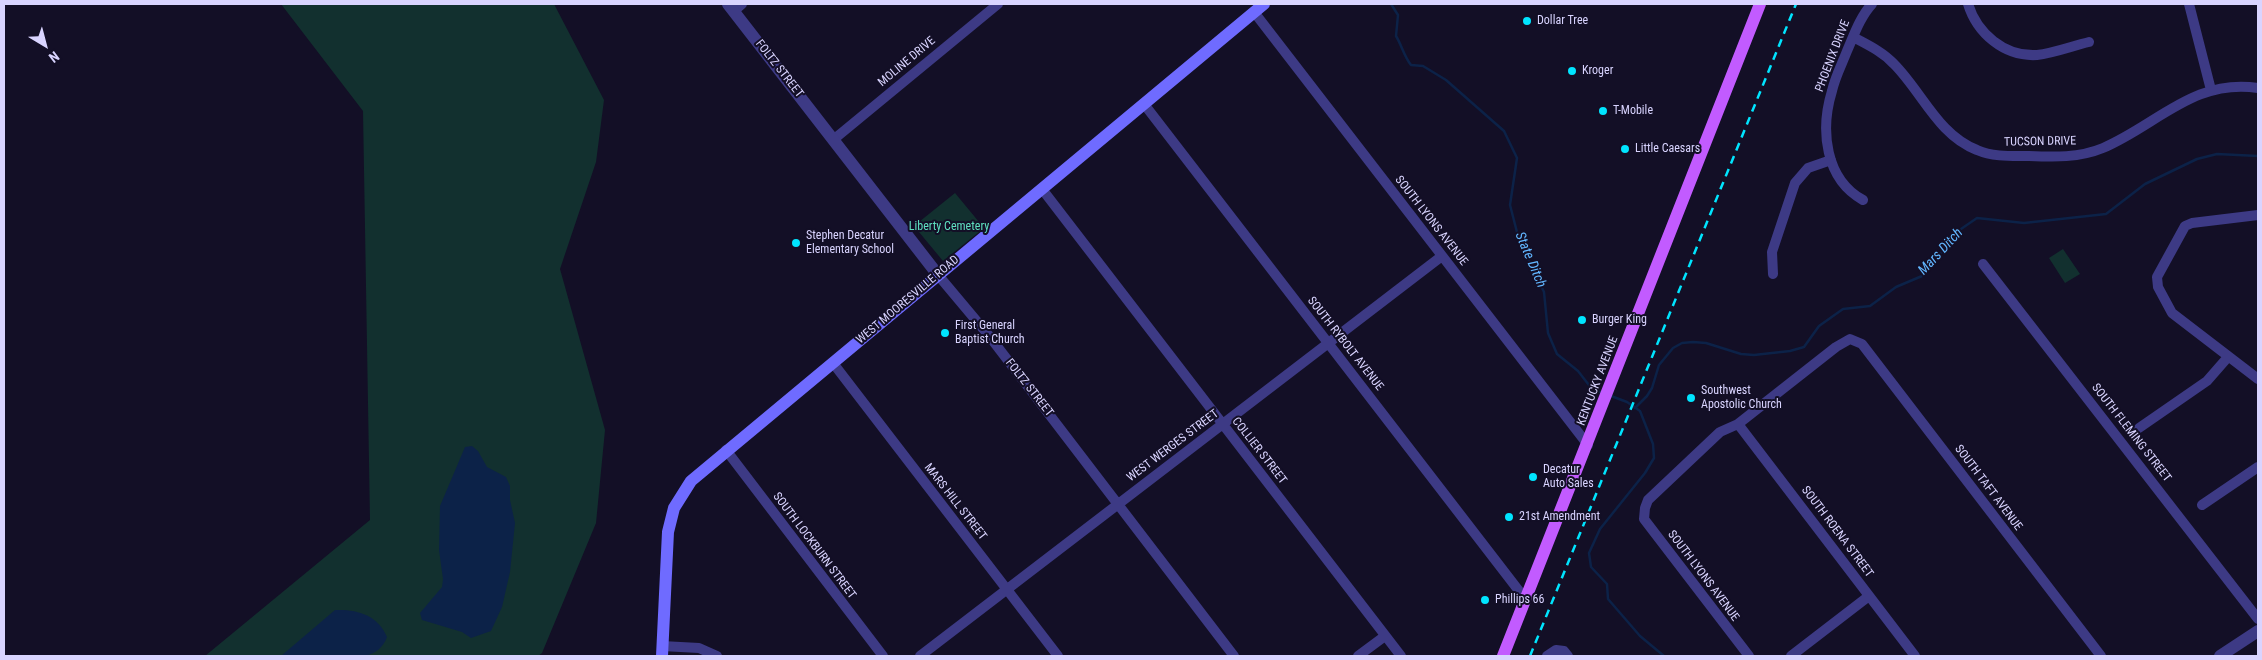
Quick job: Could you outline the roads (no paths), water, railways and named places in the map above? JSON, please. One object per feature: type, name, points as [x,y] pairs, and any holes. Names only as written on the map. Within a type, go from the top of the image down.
[{"type":"main road","name":"KENTUCKY AVENUE","points":[[1503,656],[1603,407],[1760,4]]},
{"type":"main road","name":"WEST MOORESVILLE ROAD","points":[[662,651],[668,532],[672,514],[686,486],[726,450],[1259,8]]},
{"type":"street","name":"MOLINE DRIVE","points":[[833,140],[998,4]]},
{"type":"street","name":"PHOENIX DRIVE","points":[[1864,200],[1843,184],[1831,160],[1827,139],[1828,106],[1834,82],[1853,37],[1863,15],[1872,4]]},
{"type":"street","points":[[1968,4],[1975,21],[1986,35],[2010,51],[2035,55],[2089,42]]},
{"type":"street","points":[[2189,4],[2211,90]]},
{"type":"street","name":"FOLTZ STREET","points":[[735,6],[833,140],[938,275],[990,337],[1234,656]]},
{"type":"street","name":"SOUTH LYONS AVENUE","points":[[1259,8],[1442,256],[1588,445]]},
{"type":"street","name":"TUCSON DRIVE","points":[[1853,37],[1881,52],[1893,62],[1953,136],[1971,148],[2000,156],[2058,157],[2091,152],[2114,142],[2186,100],[2211,90],[2236,86],[2258,88]]},
{"type":"street","name":"SOUTH RYBOLT AVENUE","points":[[1144,104],[1526,600]]},
{"type":"street","points":[[1774,274],[1772,252],[1795,183],[1808,168],[1831,160]]},
{"type":"street","name":"COLLIER STREET","points":[[1042,189],[1401,656]]},
{"type":"street","points":[[2258,215],[2192,223],[2185,226],[2157,276],[2158,287],[2172,313],[2258,379]]},
{"type":"street","name":"WEST WERGES STREET","points":[[920,656],[1442,256]]},
{"type":"street","name":"SOUTH FLEMING STREET","points":[[1983,264],[2258,619]]},
{"type":"street","name":"SOUTH TAFT AVENUE","points":[[1738,424],[1836,347],[1850,339],[1862,344],[2101,656]]},
{"type":"street","points":[[2139,428],[2208,381],[2228,357]]},
{"type":"street","name":"MARS HILL STREET","points":[[833,363],[1058,656]]},
{"type":"street","name":"SOUTH LYONS AVENUE","points":[[1738,424],[1720,432],[1648,500],[1644,508],[1644,519],[1749,656]]},
{"type":"street","name":"SOUTH ROENA STREET","points":[[1738,424],[1915,656]]},
{"type":"street","name":"SOUTH LOCKBURN STREET","points":[[726,450],[883,656]]},
{"type":"street","points":[[2202,505],[2258,467]]},
{"type":"street","points":[[1791,656],[1869,596]]},
{"type":"street","points":[[2220,656],[2258,631]]},
{"type":"street","points":[[1358,656],[1385,636]]},
{"type":"street","points":[[662,651],[699,648],[717,656]]},
{"type":"street","points":[[1547,656],[1556,650],[1564,651],[1568,656]]},
{"type":"water","points":[[472,446],[478,451],[487,467],[506,477],[510,486],[510,500],[515,523],[510,572],[502,607],[491,631],[471,638],[462,632],[422,620],[420,613],[442,587],[443,579],[439,550],[440,506],[465,447]]},
{"type":"water","points":[[335,610],[359,612],[378,623],[387,637],[381,647],[372,654],[364,656],[281,656]]},
{"type":"waterway","name":"State Ditch","points":[[1391,4],[1398,15],[1396,36],[1411,65],[1423,66],[1446,80],[1504,131],[1517,158],[1510,205],[1519,240],[1544,292],[1548,333],[1557,354],[1578,371],[1592,389],[1603,393]]},
{"type":"waterway","name":"Mars Ditch","points":[[1635,408],[1647,396],[1652,388],[1659,365],[1673,348],[1682,343],[1706,343],[1741,354],[1754,355],[1790,351],[1804,347],[1819,326],[1843,309],[1870,306],[1896,287],[1922,276],[1961,229],[1977,218],[2024,223],[2106,214],[2145,184],[2197,159],[2217,154],[2258,156]]},
{"type":"waterway","name":"State Ditch","points":[[1611,396],[1627,402],[1640,411],[1653,444],[1654,458],[1645,473],[1600,529],[1589,553],[1591,567],[1607,584],[1608,599],[1640,636],[1664,656]]},
{"type":"railway","points":[[1530,656],[1796,4]]},
{"type":"place","name":"Dollar Tree","points":[[1527,21]]},
{"type":"place","name":"Kroger","points":[[1572,71]]},
{"type":"place","name":"T-Mobile","points":[[1603,111]]},
{"type":"place","name":"Little Caesars","points":[[1625,149]]},
{"type":"place","name":"Stephen Decatur Elementary School","points":[[796,243]]},
{"type":"place","name":"Burger King","points":[[1582,320]]},
{"type":"place","name":"First General Baptist Church","points":[[945,333]]},
{"type":"place","name":"Southwest Apostolic Church","points":[[1691,398]]},
{"type":"place","name":"Decatur Auto Sales","points":[[1533,477]]},
{"type":"place","name":"21st Amendment","points":[[1509,517]]},
{"type":"place","name":"Phillips 66","points":[[1485,600]]},
{"type":"park label","name":"Liberty Cemetery","points":[[949,227]]}]
